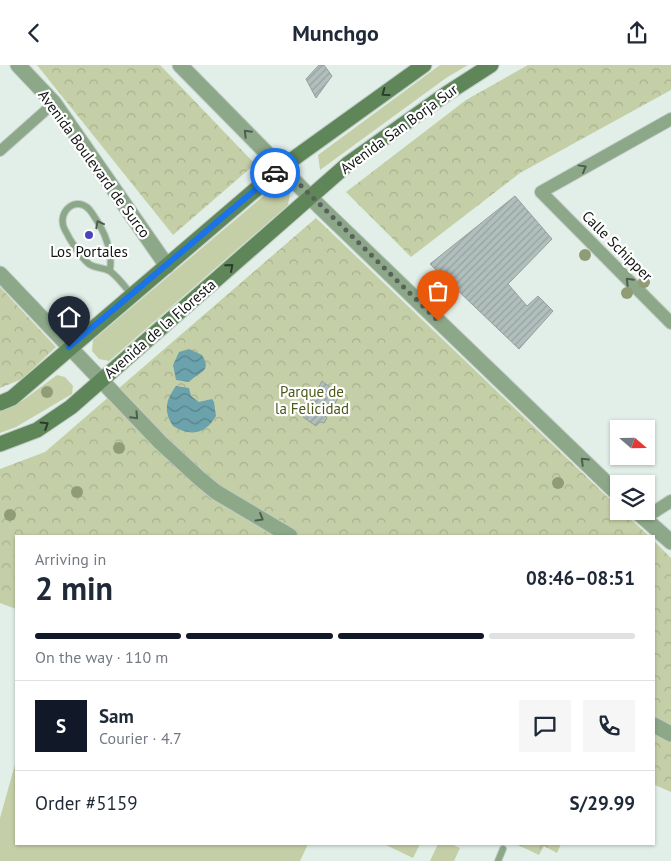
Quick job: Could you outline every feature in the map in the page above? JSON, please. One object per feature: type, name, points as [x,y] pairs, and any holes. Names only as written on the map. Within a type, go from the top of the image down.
[{"type":"main road","points":[[0,403],[12,398],[69,347],[282,167],[424,65]]},
{"type":"main road","name":"Avenida San Borja Sur","points":[[310,197],[349,163],[446,94],[492,65]]},
{"type":"main road","name":"Avenida de la Floresta","points":[[0,445],[37,430],[70,407],[310,197]]},
{"type":"street","name":"Avenida Boulevard de Surco","points":[[18,65],[54,103],[167,266]]},
{"type":"street","points":[[180,65],[310,197],[610,486]]},
{"type":"street","points":[[0,151],[54,103]]},
{"type":"street","name":"Calle Schipper","points":[[668,317],[541,192],[671,119]]},
{"type":"street","points":[[0,274],[160,442],[199,478],[216,491],[288,535]]},
{"type":"street","points":[[655,508],[671,501]]},
{"type":"street","points":[[645,520],[671,542]]},
{"type":"street","points":[[655,726],[671,734]]},
{"type":"lane","points":[[110,270],[112,259],[110,248],[99,223],[88,205],[82,203],[74,204],[64,213],[62,221],[64,229],[88,264],[110,270],[132,295]]},
{"type":"lane","points":[[498,861],[503,849]]},
{"type":"green space","points":[[37,65],[160,65],[255,164],[173,235]]},
{"type":"green space","points":[[440,65],[468,65],[446,78],[320,170],[318,155]]},
{"type":"green space","points":[[528,65],[671,65],[671,90],[520,173],[411,257],[346,192],[466,100]]},
{"type":"green space","points":[[274,187],[284,187],[290,194],[288,205],[109,361],[99,359],[92,351],[93,340]]},
{"type":"green space","name":"Parque de la Felicidad","points":[[316,218],[610,499],[610,520],[632,520],[648,535],[15,535],[15,609],[0,603],[0,469],[45,452]]},
{"type":"green space","points":[[0,287],[56,347],[22,379],[0,388]]},
{"type":"green space","points":[[57,375],[65,377],[73,386],[72,394],[16,427],[0,433],[0,409],[22,401]]},
{"type":"green space","points":[[655,542],[671,558],[671,792],[655,785]]},
{"type":"green space","points":[[15,765],[15,845],[308,845],[300,861],[0,861],[0,818]]},
{"type":"green space","points":[[386,845],[420,845],[413,858]]},
{"type":"green space","points":[[438,845],[453,845],[460,848],[454,861],[430,861]]},
{"type":"green space","points":[[518,845],[561,845],[557,853],[544,846],[539,855]]},
{"type":"water","points":[[189,349],[202,355],[206,365],[205,368],[189,382],[176,380],[173,365],[179,352]]},
{"type":"water","points":[[176,386],[189,388],[191,396],[199,402],[212,399],[216,416],[207,427],[197,432],[185,432],[173,426],[168,415],[167,405]]},
{"type":"building","points":[[319,65],[324,65],[332,76],[316,98],[306,79]]},
{"type":"building","points":[[515,196],[552,239],[508,284],[527,306],[538,296],[553,311],[519,349],[430,264]]},
{"type":"building","points":[[322,381],[340,395],[329,413],[326,411],[324,415],[327,418],[324,423],[320,422],[316,426],[303,417]]},
{"type":"way so far","points":[[275,173],[282,167],[319,206],[438,321]]},
{"type":"place","name":"Los Portales","points":[[89,235]]},
{"type":"route","points":[[69,347],[275,173]]}]
